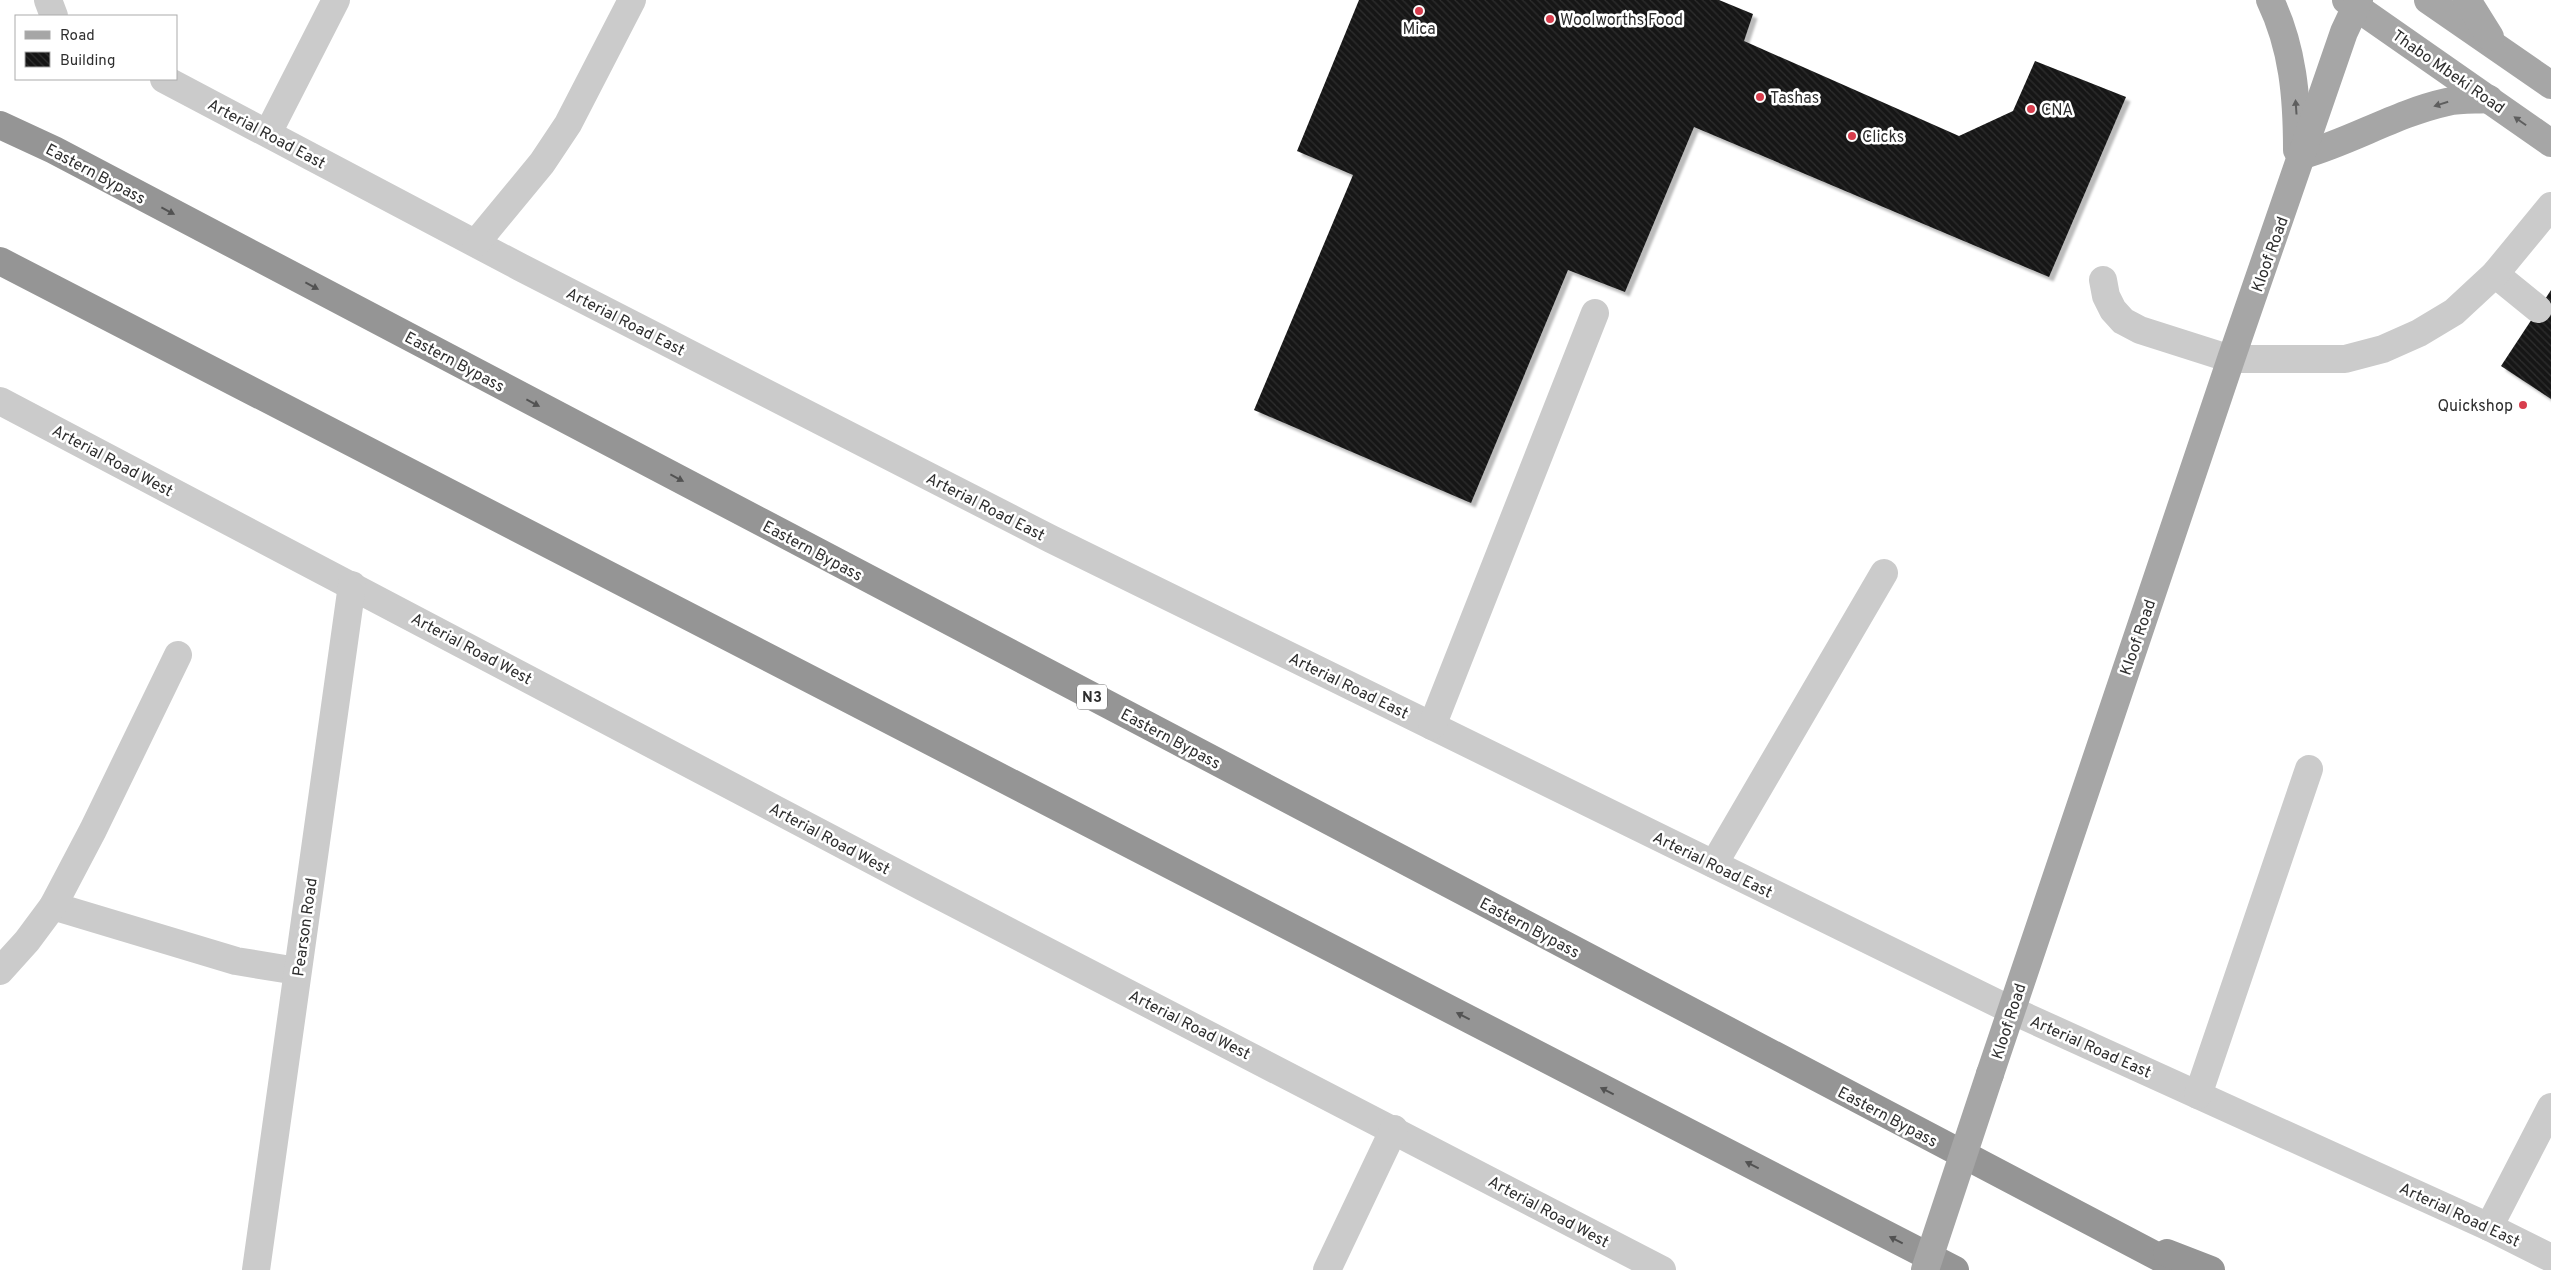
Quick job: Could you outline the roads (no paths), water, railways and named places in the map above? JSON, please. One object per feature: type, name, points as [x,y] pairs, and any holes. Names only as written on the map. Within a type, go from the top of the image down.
[{"type":"highway","name":"Eastern Bypass","points":[[0,125],[106,178],[2183,1270]]},
{"type":"highway","points":[[0,261],[1955,1270]]},
{"type":"highway","points":[[2101,1227],[2211,1270]]},
{"type":"main road","points":[[2270,0],[2280,21],[2292,62],[2300,164],[2330,147],[2390,119],[2449,101],[2489,99]]},
{"type":"main road","points":[[2428,0],[2551,85]]},
{"type":"main road","points":[[2467,0],[2497,48]]},
{"type":"main road","name":"Kloof Road","points":[[1925,1270],[2231,359],[2300,164],[2354,2]]},
{"type":"main road","name":"Thabo Mbeki Road","points":[[2354,2],[2551,143]]},
{"type":"street","points":[[48,0],[54,15]]},
{"type":"street","points":[[268,133],[336,0]]},
{"type":"street","points":[[476,243],[542,163],[568,124],[632,0]]},
{"type":"street","name":"Arterial Road East","points":[[166,80],[476,243],[1051,539],[2011,1010],[2489,1227],[2551,1258]]},
{"type":"street","points":[[2104,280],[2106,296],[2113,310],[2123,322],[2140,330],[2231,359],[2345,359],[2383,350],[2419,333],[2454,312],[2495,274],[2551,206]]},
{"type":"street","points":[[2495,274],[2538,309]]},
{"type":"street","points":[[1432,726],[1595,313]]},
{"type":"street","name":"Arterial Road West","points":[[0,401],[923,887],[1394,1129],[1662,1270]]},
{"type":"street","points":[[1714,864],[1884,573]]},
{"type":"street","name":"Pearson Road","points":[[256,1270],[352,585]]},
{"type":"street","points":[[0,971],[27,941],[52,906],[93,830],[178,655]]},
{"type":"street","points":[[2198,1095],[2310,769]]},
{"type":"street","points":[[52,906],[236,961],[297,971]]},
{"type":"street","points":[[2489,1227],[2551,1107]]},
{"type":"street","points":[[1327,1270],[1394,1129]]},
{"type":"place","name":"Mica","points":[[1419,11]]},
{"type":"place","name":"Woolworths Food","points":[[1550,19]]},
{"type":"place","name":"Tashas","points":[[1760,97]]},
{"type":"place","name":"CNA","points":[[2031,109]]},
{"type":"place","name":"Clicks","points":[[1852,136]]},
{"type":"place","name":"Quickshop","points":[[2523,405]]}]
